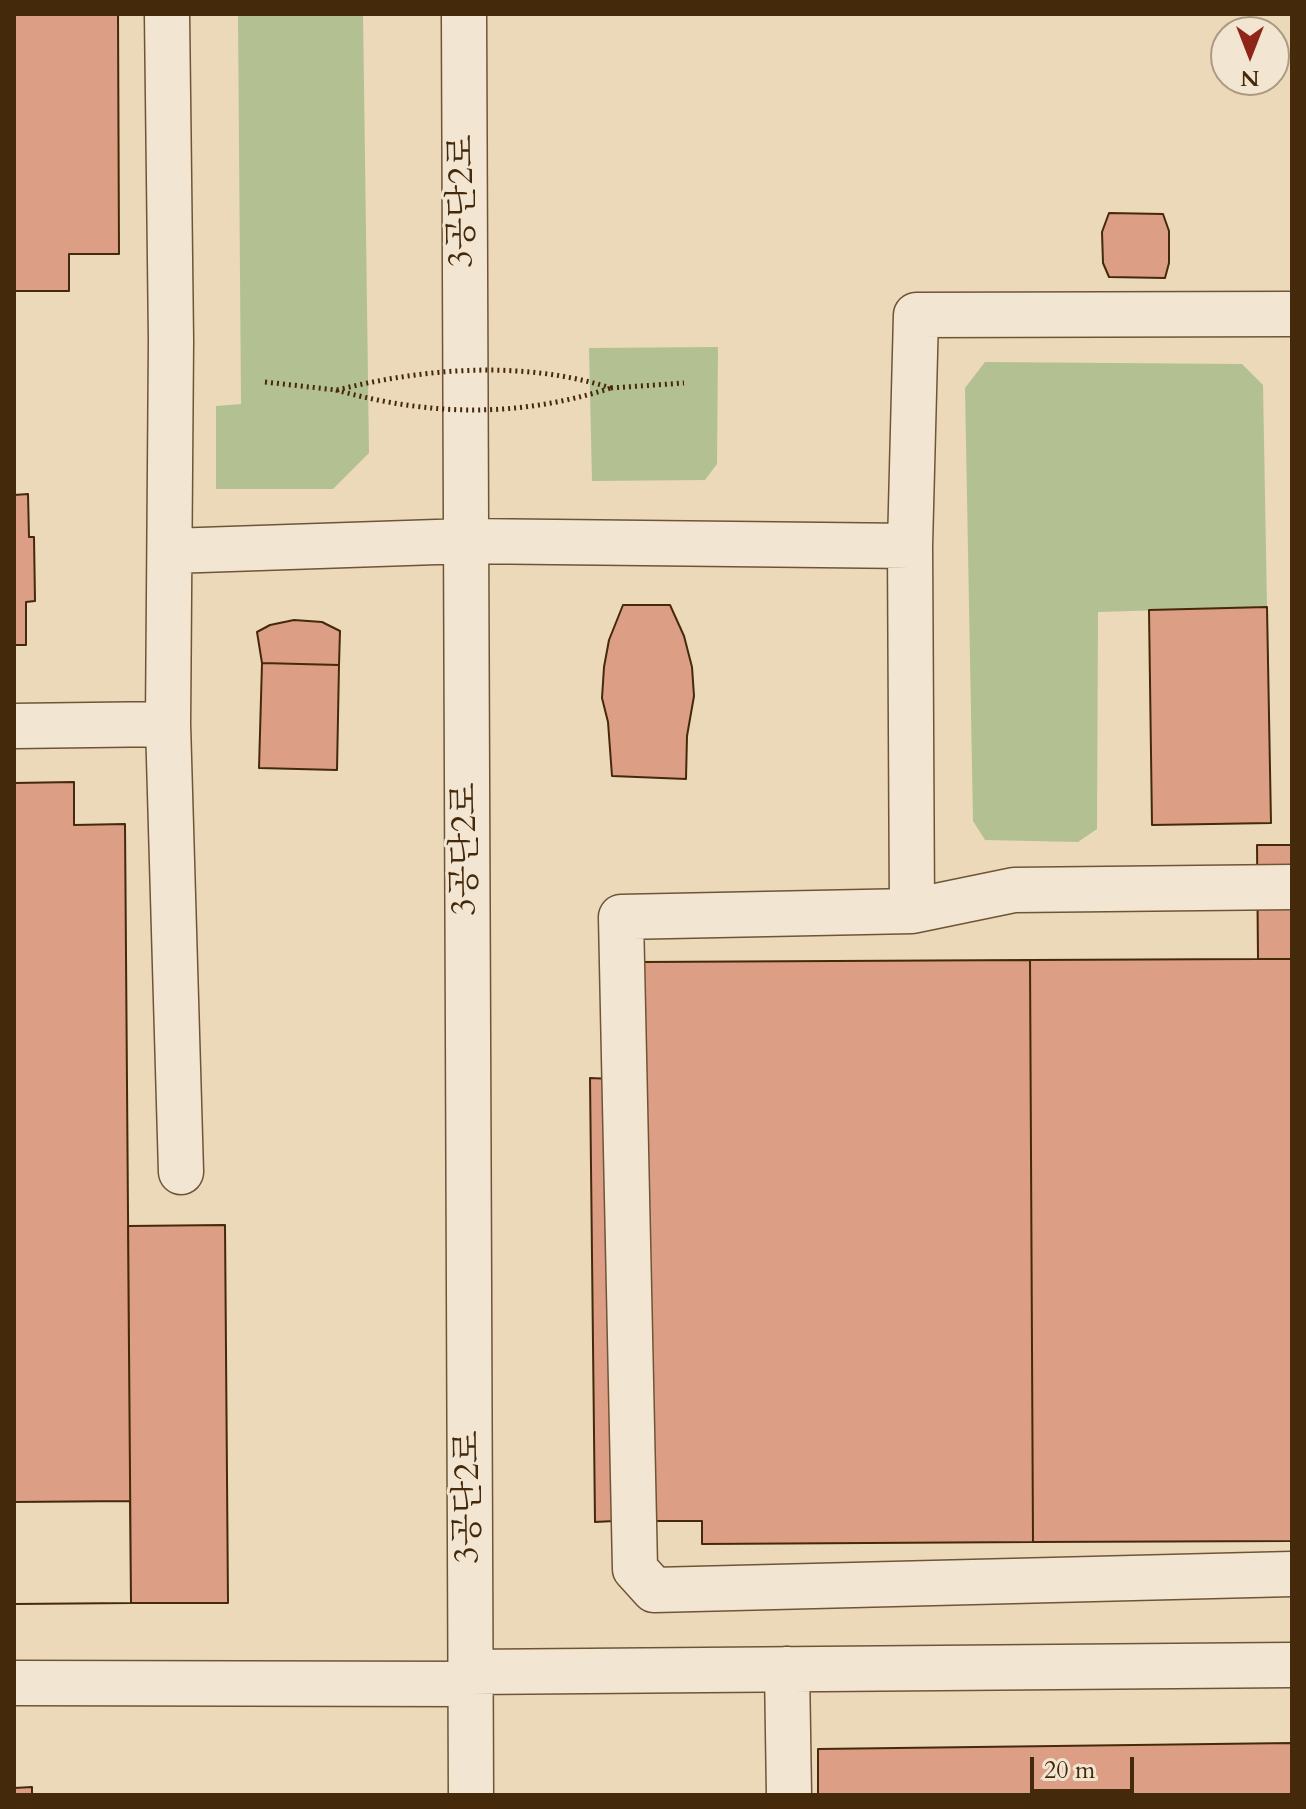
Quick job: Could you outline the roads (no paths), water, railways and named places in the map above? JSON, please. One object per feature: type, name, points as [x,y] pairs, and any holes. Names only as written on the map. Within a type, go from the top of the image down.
[{"type":"street","points":[[167,14],[171,551],[168,724],[181,1172]]},
{"type":"street","name":"3공단2로","points":[[464,14],[471,1795]]},
{"type":"street","points":[[912,911],[910,546],[916,315],[1292,314]]},
{"type":"street","points":[[171,551],[466,541],[910,546]]},
{"type":"street","points":[[14,726],[168,724]]},
{"type":"street","points":[[1292,887],[1014,890],[912,911],[621,917],[635,1569],[654,1590],[1292,1574]]},
{"type":"street","points":[[14,1683],[470,1678],[787,1669],[1292,1665]]},
{"type":"street","points":[[787,1669],[789,1795]]}]
